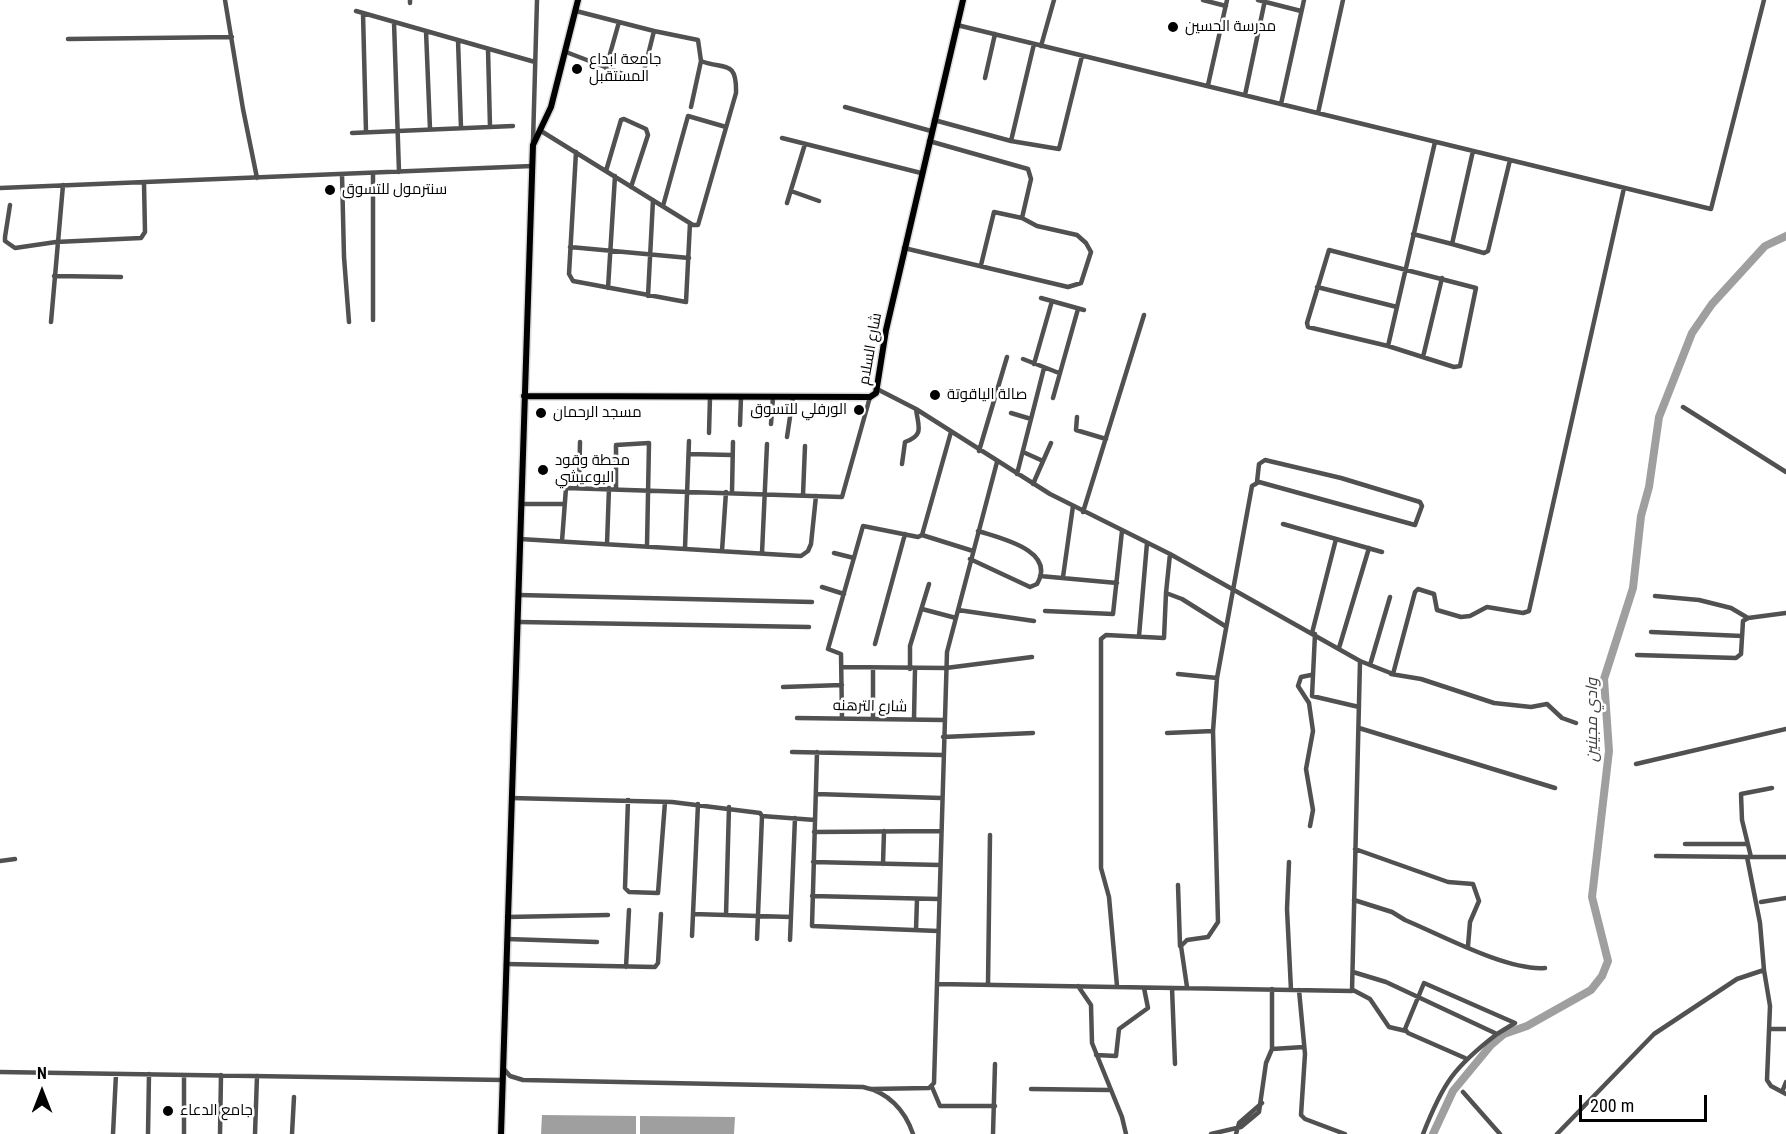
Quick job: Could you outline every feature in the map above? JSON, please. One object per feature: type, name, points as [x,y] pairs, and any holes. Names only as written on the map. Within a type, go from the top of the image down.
[{"type":"main road","points":[[501,1134],[533,145],[551,107],[578,0]]},
{"type":"main road","name":"شارع السلام","points":[[524,396],[870,397],[879,390],[883,341],[963,0]]},
{"type":"street","points":[[225,0],[257,178]]},
{"type":"street","points":[[533,145],[537,0]]},
{"type":"street","points":[[1041,46],[1054,0]]},
{"type":"street","points":[[1203,0],[1226,6]]},
{"type":"street","points":[[1208,86],[1227,0]]},
{"type":"street","points":[[1258,0],[1301,11]]},
{"type":"street","points":[[1281,104],[1304,0]]},
{"type":"street","points":[[1318,113],[1343,0]]},
{"type":"street","points":[[957,25],[1712,209],[1764,0]]},
{"type":"street","points":[[1245,95],[1265,1]]},
{"type":"street","points":[[356,11],[535,62]]},
{"type":"street","points":[[576,11],[698,40],[701,61],[691,106]]},
{"type":"street","points":[[363,13],[366,132]]},
{"type":"street","points":[[394,22],[399,172]]},
{"type":"street","points":[[606,68],[619,22]]},
{"type":"street","points":[[426,31],[430,129]]},
{"type":"street","points":[[566,52],[641,80],[654,31]]},
{"type":"street","points":[[985,78],[995,34]]},
{"type":"street","points":[[68,39],[232,38]]},
{"type":"street","points":[[458,40],[460,128]]},
{"type":"street","points":[[1011,141],[1034,44]]},
{"type":"street","points":[[488,49],[490,127]]},
{"type":"street","points":[[934,120],[1011,141],[1059,149],[1082,56]]},
{"type":"street","points":[[541,131],[696,225],[699,223],[736,93],[734,71],[726,66],[701,61]]},
{"type":"street","points":[[845,107],[932,131]]},
{"type":"street","points":[[663,206],[688,116],[726,127]]},
{"type":"street","points":[[606,171],[621,120],[638,124],[646,129],[648,135],[632,187]]},
{"type":"street","points":[[352,133],[513,126]]},
{"type":"street","points":[[782,138],[921,173]]},
{"type":"street","points":[[929,141],[1028,168],[1031,179],[1022,218]]},
{"type":"street","points":[[1388,346],[1436,142]]},
{"type":"street","points":[[787,203],[805,144]]},
{"type":"street","points":[[1452,244],[1473,151]]},
{"type":"street","points":[[576,152],[570,247],[572,280],[686,302],[690,223]]},
{"type":"street","points":[[1413,234],[1484,253],[1488,251],[1510,160]]},
{"type":"street","points":[[0,188],[532,166]]},
{"type":"street","points":[[373,173],[374,320]]},
{"type":"street","points":[[342,174],[344,257],[350,322]]},
{"type":"street","points":[[608,288],[615,176]]},
{"type":"street","points":[[10,204],[5,241],[15,248],[56,242],[143,236],[144,183]]},
{"type":"street","points":[[51,322],[56,242],[63,185]]},
{"type":"street","points":[[1391,674],[1417,590],[1426,590],[1434,594],[1437,610],[1450,616],[1470,616],[1487,607],[1523,613],[1529,610],[1624,188]]},
{"type":"street","points":[[791,191],[819,201]]},
{"type":"street","points":[[648,296],[653,200]]},
{"type":"street","points":[[904,248],[1073,287],[1081,283],[1091,255],[1086,243],[1077,235],[1037,226],[1022,218],[998,212],[992,214],[981,265]]},
{"type":"street","points":[[570,247],[580,250],[610,249],[689,258]]},
{"type":"street","points":[[1329,250],[1406,268],[1477,289],[1461,363],[1457,367],[1388,346],[1308,327],[1317,287],[1329,250]]},
{"type":"street","points":[[54,276],[122,277]]},
{"type":"street","points":[[1423,357],[1442,278]]},
{"type":"street","points":[[1317,287],[1397,307]]},
{"type":"street","points":[[1041,298],[1084,310]]},
{"type":"street","points":[[1034,364],[1052,302]]},
{"type":"street","points":[[1053,398],[1078,309]]},
{"type":"street","points":[[1083,512],[1144,315]]},
{"type":"street","points":[[979,451],[1007,357]]},
{"type":"street","points":[[1023,359],[1059,373]]},
{"type":"street","points":[[1017,474],[1044,368]]},
{"type":"street","points":[[879,390],[916,409],[979,451],[1072,506],[1170,554],[1360,661],[1391,674],[1420,679],[1494,703],[1531,707],[1547,704],[1562,718],[1576,723]]},
{"type":"street","points":[[709,433],[710,397]]},
{"type":"street","points":[[740,424],[741,397]]},
{"type":"street","points":[[771,424],[772,397]]},
{"type":"street","points":[[787,437],[793,397]]},
{"type":"street","points":[[562,541],[565,488],[843,496],[870,397]]},
{"type":"street","points":[[1683,407],[1786,472]]},
{"type":"street","points":[[902,464],[905,442],[916,439],[918,435],[916,409]]},
{"type":"street","points":[[1011,413],[1031,419]]},
{"type":"street","points":[[1077,417],[1076,430],[1106,439]]},
{"type":"street","points":[[922,536],[951,432]]},
{"type":"street","points":[[685,548],[689,441]]},
{"type":"street","points":[[579,488],[580,442]]},
{"type":"street","points":[[616,488],[616,446],[648,442],[650,446],[650,489],[647,546]]},
{"type":"street","points":[[722,551],[732,442]]},
{"type":"street","points":[[1033,484],[1051,443]]},
{"type":"street","points":[[762,553],[767,444]]},
{"type":"street","points":[[803,495],[805,446]]},
{"type":"street","points":[[1023,452],[1043,461]]},
{"type":"street","points":[[688,454],[732,455]]},
{"type":"street","points":[[1180,948],[1185,941],[1211,935],[1218,922],[1213,731],[1217,678],[1252,486],[1257,482],[1259,464],[1265,460],[1351,481],[1420,502],[1422,506],[1415,525],[1257,482]]},
{"type":"street","points":[[995,1106],[940,1106],[932,1087],[934,1083],[947,650],[997,462]]},
{"type":"street","points":[[607,544],[609,488]]},
{"type":"street","points":[[520,539],[801,556],[808,551],[816,496]]},
{"type":"street","points":[[520,504],[564,504]]},
{"type":"street","points":[[1063,577],[1072,506]]},
{"type":"street","points":[[1283,525],[1382,552]]},
{"type":"street","points":[[842,718],[840,652],[828,649],[863,526],[922,536],[973,551]]},
{"type":"street","points":[[970,559],[1030,587],[1037,584],[1040,576],[1040,564],[1033,553],[1008,540],[978,531]]},
{"type":"street","points":[[1045,611],[1112,615],[1122,531]]},
{"type":"street","points":[[875,644],[904,534]]},
{"type":"street","points":[[1336,539],[1313,633],[1312,696],[1359,707]]},
{"type":"street","points":[[1139,636],[1147,543]]},
{"type":"street","points":[[1339,648],[1369,548]]},
{"type":"street","points":[[834,553],[854,558]]},
{"type":"street","points":[[1117,986],[1109,897],[1101,868],[1101,639],[1106,635],[1164,638],[1170,554]]},
{"type":"street","points":[[1040,576],[1117,583]]},
{"type":"street","points":[[914,719],[910,646],[929,584]]},
{"type":"street","points":[[822,587],[844,594]]},
{"type":"street","points":[[1166,593],[1182,599],[1225,626]]},
{"type":"street","points":[[519,596],[812,602]]},
{"type":"street","points":[[1655,596],[1699,600],[1731,608],[1748,618]]},
{"type":"street","points":[[1370,665],[1390,597]]},
{"type":"street","points":[[922,609],[956,618]]},
{"type":"street","points":[[958,610],[1034,621]]},
{"type":"street","points":[[1637,655],[1736,658],[1741,654],[1743,621],[1748,618],[1786,613]]},
{"type":"street","points":[[519,622],[809,627]]},
{"type":"street","points":[[1652,632],[1742,636]]},
{"type":"street","points":[[842,667],[946,668],[1032,657]]},
{"type":"street","points":[[1353,990],[1360,661]]},
{"type":"street","points":[[873,668],[873,718]]},
{"type":"street","points":[[1178,675],[1217,678]]},
{"type":"street","points":[[1310,826],[1313,810],[1306,769],[1313,731],[1308,703],[1298,686],[1301,677],[1311,675]]},
{"type":"street","points":[[783,687],[842,685]]},
{"type":"street","name":"شارع الترهنه","points":[[796,718],[944,720]]},
{"type":"street","points":[[1359,728],[1555,788]]},
{"type":"street","points":[[1636,764],[1786,729]]},
{"type":"street","points":[[1167,733],[1213,731]]},
{"type":"street","points":[[943,737],[1033,734]]},
{"type":"street","points":[[792,752],[943,755]]},
{"type":"street","points":[[817,752],[811,924],[814,927],[938,931]]},
{"type":"street","points":[[1772,788],[1741,795],[1769,993],[1770,1029],[1767,1080],[1769,1084],[1784,1093],[1786,1082]]},
{"type":"street","points":[[816,794],[941,798]]},
{"type":"street","points":[[511,798],[698,804],[754,810],[762,816],[815,819]]},
{"type":"street","points":[[628,800],[625,888],[629,892],[658,893],[664,802]]},
{"type":"street","points":[[692,936],[698,804]]},
{"type":"street","points":[[726,915],[729,807]]},
{"type":"street","points":[[758,939],[762,816]]},
{"type":"street","points":[[790,940],[795,818]]},
{"type":"street","points":[[883,864],[884,831]]},
{"type":"street","points":[[814,832],[940,831]]},
{"type":"street","points":[[988,984],[990,835]]},
{"type":"street","points":[[1684,844],[1748,844]]},
{"type":"street","points":[[1733,845],[1734,857]]},
{"type":"street","points":[[1355,849],[1448,882],[1473,884],[1479,898],[1470,922],[1468,946]]},
{"type":"street","points":[[1656,856],[1786,857]]},
{"type":"street","points":[[0,861],[15,859]]},
{"type":"street","points":[[813,862],[940,865]]},
{"type":"street","points":[[1289,862],[1287,909],[1291,990]]},
{"type":"street","points":[[1178,885],[1180,948],[1188,987]]},
{"type":"street","points":[[812,896],[938,899]]},
{"type":"street","points":[[1761,902],[1786,898]]},
{"type":"street","points":[[916,930],[917,899]]},
{"type":"street","points":[[1354,900],[1392,912],[1402,919],[1468,946],[1530,968],[1545,968]]},
{"type":"street","points":[[626,967],[629,910]]},
{"type":"street","points":[[693,914],[791,917]]},
{"type":"street","points":[[507,917],[608,915]]},
{"type":"street","points":[[506,964],[657,966],[661,915]]},
{"type":"street","points":[[507,939],[597,942]]},
{"type":"street","points":[[1557,1134],[1654,1034],[1719,989],[1753,972],[1764,970]]},
{"type":"street","points":[[1353,972],[1386,982],[1497,1034]]},
{"type":"street","points":[[1406,1031],[1405,1026],[1423,985],[1427,983],[1515,1023],[1466,1058],[1446,1083],[1423,1134]]},
{"type":"street","points":[[937,984],[1353,990],[1372,1000],[1389,1027],[1406,1031],[1466,1058]]},
{"type":"street","points":[[1078,986],[1091,1005],[1092,1043],[1122,1117],[1126,1134]]},
{"type":"street","points":[[1096,1054],[1113,1058],[1116,1056],[1119,1029],[1148,1008],[1144,988]]},
{"type":"street","points":[[1172,988],[1175,1064]]},
{"type":"street","points":[[1211,1134],[1236,1132],[1257,1116],[1262,1103],[1266,1063],[1272,1048],[1272,989]]},
{"type":"street","points":[[1299,990],[1304,1047],[1302,1117],[1345,1134]]},
{"type":"street","points":[[1770,1029],[1786,1029]]},
{"type":"street","points":[[1272,1048],[1304,1047]]},
{"type":"street","points":[[993,1134],[995,1064]]},
{"type":"street","points":[[503,1068],[510,1076],[523,1080],[871,1089],[932,1087]]},
{"type":"street","points":[[0,1072],[503,1080]]},
{"type":"street","points":[[113,1134],[116,1074]]},
{"type":"street","points":[[148,1134],[149,1074]]},
{"type":"street","points":[[184,1075],[184,1134]]},
{"type":"street","points":[[220,1134],[221,1075]]},
{"type":"street","points":[[255,1134],[257,1076]]},
{"type":"street","points":[[871,1089],[897,1105],[913,1134]]},
{"type":"street","points":[[1031,1089],[1110,1090]]},
{"type":"street","points":[[1463,1092],[1500,1134]]},
{"type":"street","points":[[292,1134],[294,1097]]},
{"type":"shaded area","points":[[542,1115],[636,1116],[636,1134],[541,1134]]},
{"type":"shaded area","points":[[640,1116],[735,1117],[734,1134],[640,1134]]},
{"type":"waterway","name":"وادي مجينين","points":[[1433,1134],[1453,1091],[1491,1045],[1504,1034],[1527,1026],[1591,990],[1602,976],[1608,961],[1592,897],[1609,751],[1604,679],[1633,588],[1641,516],[1649,487],[1659,417],[1692,333],[1712,304],[1765,246],[1786,236]]},
{"type":"place","name":"مدرسة الحسين","points":[[1173,27]]},
{"type":"place","name":"جامعة ابداع المستقبل","points":[[577,69]]},
{"type":"place","name":"سنترمول للتسوق","points":[[330,190]]},
{"type":"place","name":"صالة الياقوتة","points":[[935,395]]},
{"type":"place","name":"الورفلي للتسوق","points":[[859,410]]},
{"type":"place","name":"مسجد الرحمان","points":[[541,413]]},
{"type":"place","name":"محطة وقود البوعيشي","points":[[543,470]]},
{"type":"place","name":"جامع الدعاء","points":[[168,1111]]}]
